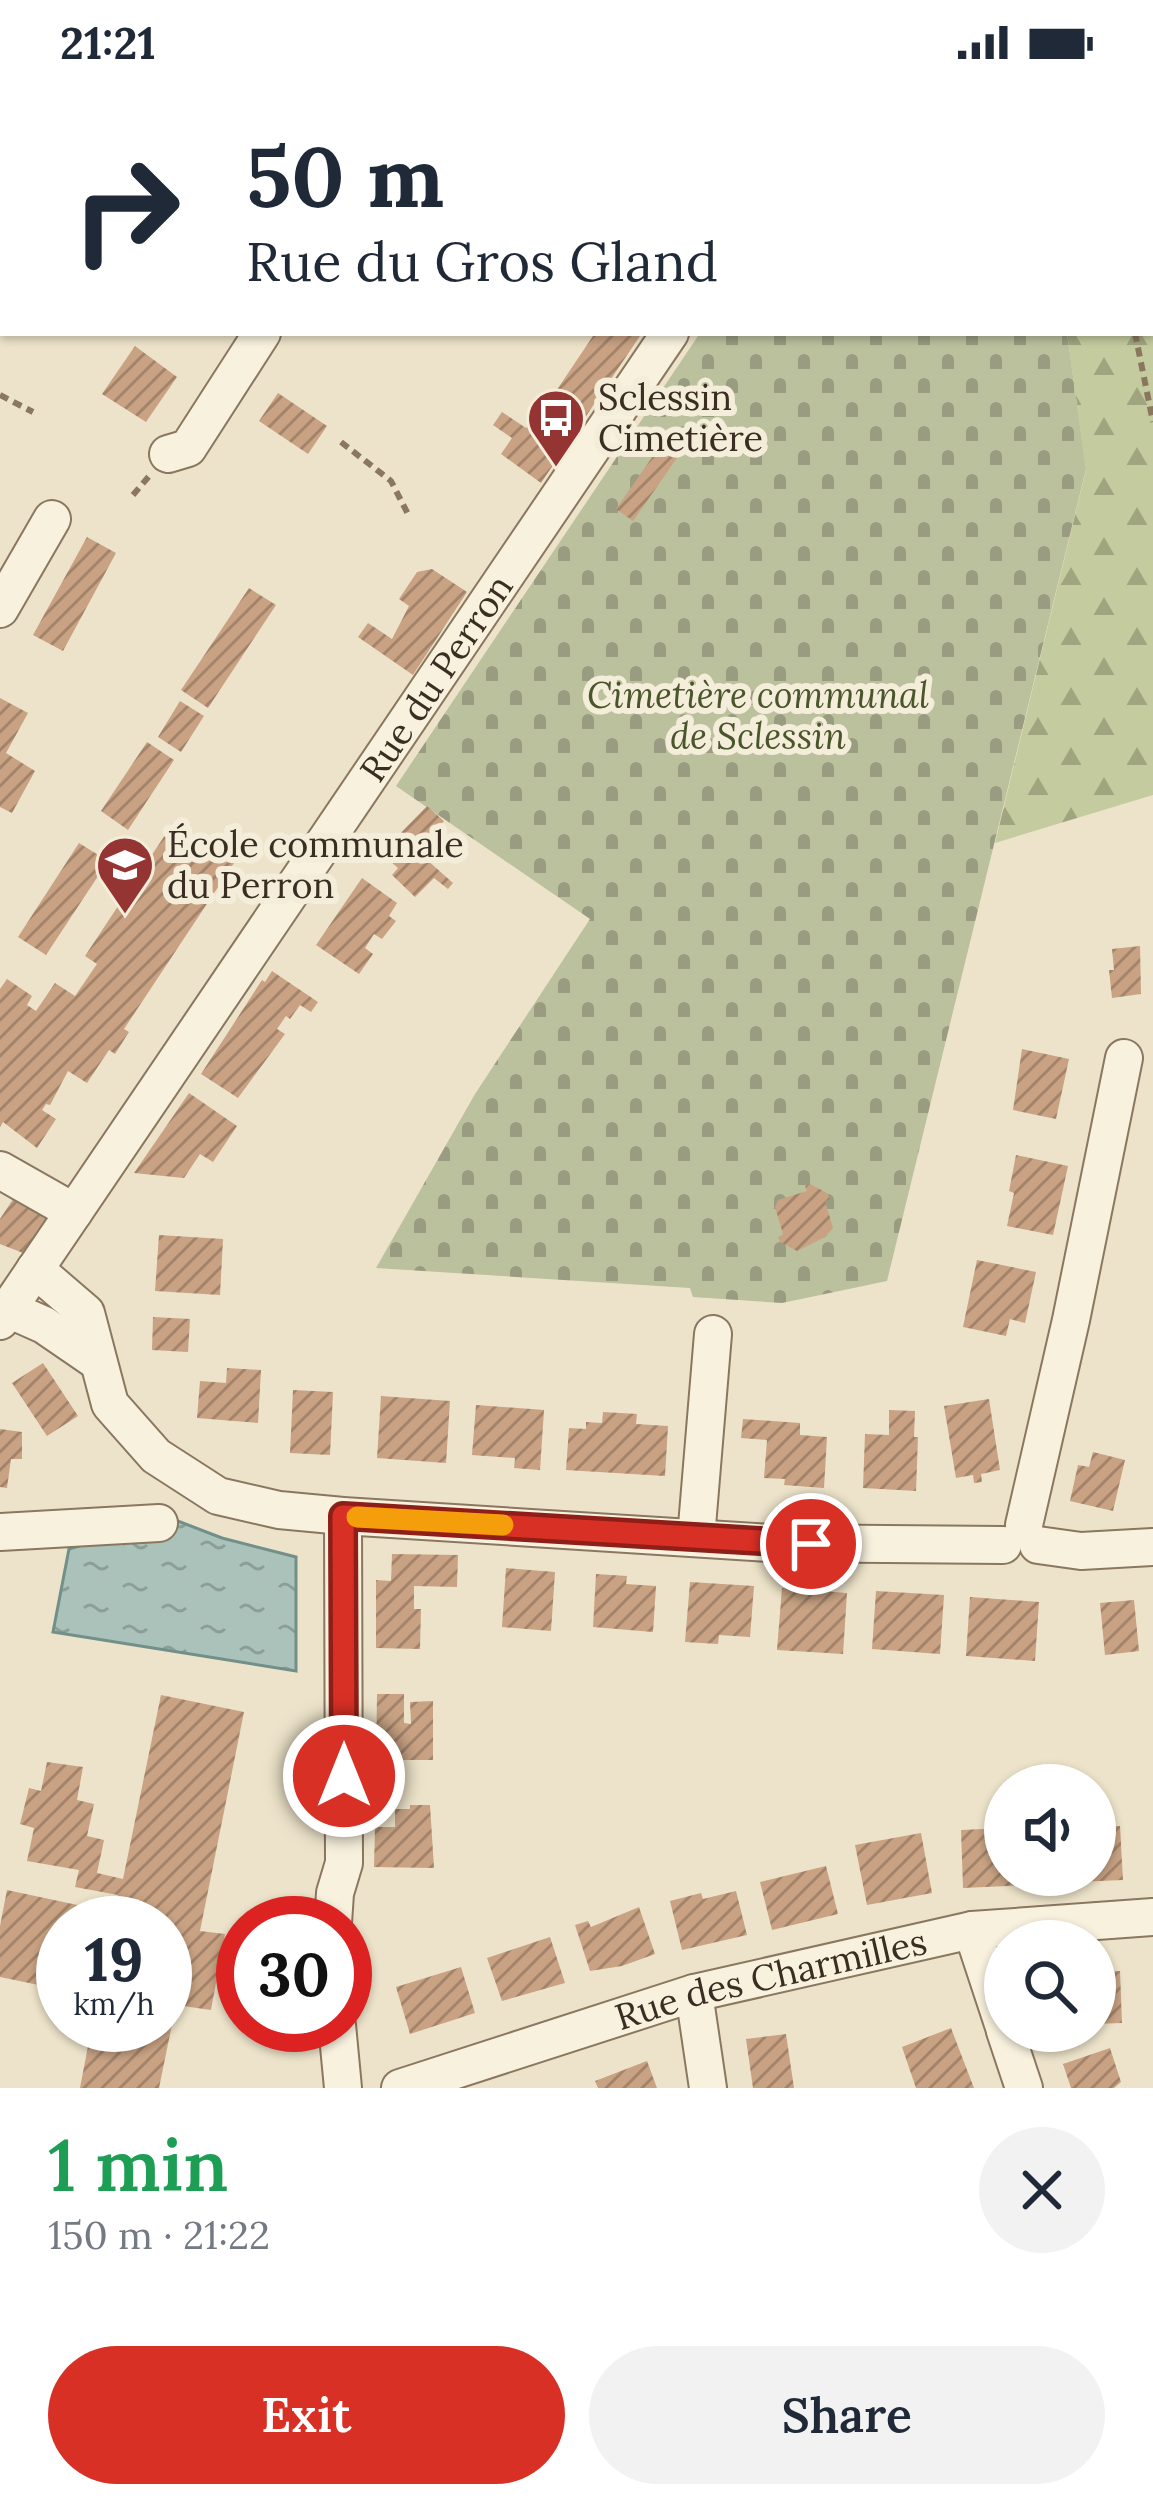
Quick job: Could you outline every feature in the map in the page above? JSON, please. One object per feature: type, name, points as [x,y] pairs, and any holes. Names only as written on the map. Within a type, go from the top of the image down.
[{"type":"street","points":[[168,454],[188,448],[260,336]]},
{"type":"street","name":"Rue du Perron","points":[[4,1315],[668,336]]},
{"type":"street","points":[[0,609],[52,519]]},
{"type":"street","points":[[1022,1538],[1124,1058]]},
{"type":"street","points":[[0,1170],[74,1212]]},
{"type":"street","points":[[35,1269],[86,1313],[110,1404],[156,1456],[218,1496],[279,1510],[343,1516],[770,1543],[1022,1538],[1081,1551],[1153,1547]]},
{"type":"street","points":[[4,1315],[44,1325],[98,1362]]},
{"type":"street","points":[[696,1538],[713,1334]]},
{"type":"street","points":[[335,1896],[344,1862],[343,1516]]},
{"type":"street","points":[[0,1532],[159,1523]]},
{"type":"street","name":"Rue des Charmilles","points":[[400,2088],[694,1993],[972,1930],[1153,1917]]},
{"type":"street","points":[[972,1930],[984,1966]]},
{"type":"street","points":[[694,1993],[708,2088]]},
{"type":"street","points":[[340,2052],[343,2088]]},
{"type":"street","points":[[1012,2052],[1024,2088]]},
{"type":"path","points":[[1136,336],[1153,422]]},
{"type":"path","points":[[0,394],[33,412]]},
{"type":"path","points":[[341,442],[391,481],[410,518]]},
{"type":"green space","name":"Cimetière communal de Sclessin","points":[[698,336],[1067,336],[1086,469],[887,1281],[782,1303],[693,1297],[690,1288],[376,1268],[475,1094],[590,919],[396,786]]},
{"type":"green space","points":[[1067,336],[1153,336],[1153,795],[995,843],[1086,470]]},
{"type":"water","points":[[170,1518],[222,1538],[296,1557],[296,1671],[53,1632],[69,1549]]},
{"type":"building","points":[[593,336],[640,336],[541,483],[501,454],[512,438],[493,425],[502,412],[526,428],[538,418]]},
{"type":"building","points":[[135,346],[177,377],[146,422],[102,394]]},
{"type":"building","points":[[278,393],[327,426],[308,454],[259,421]]},
{"type":"building","points":[[660,446],[677,458],[633,521],[616,509]]},
{"type":"building","points":[[87,537],[116,553],[63,651],[33,635]]},
{"type":"building","points":[[432,569],[467,592],[413,675],[358,637],[368,623],[392,639],[409,606],[399,599],[417,572]]},
{"type":"building","points":[[249,588],[276,605],[208,708],[181,690]]},
{"type":"building","points":[[0,698],[28,713],[6,753],[35,771],[12,813],[0,807]]},
{"type":"building","points":[[180,701],[204,716],[181,752],[158,737]]},
{"type":"building","points":[[147,742],[174,760],[128,830],[101,811]]},
{"type":"building","points":[[427,806],[444,821],[417,851],[453,883],[448,889],[434,878],[415,897],[392,875],[398,868],[381,853]]},
{"type":"building","points":[[173,823],[234,863],[124,1029],[129,1032],[115,1054],[109,1050],[87,1083],[68,1071],[50,1105],[42,1110],[56,1119],[37,1148],[3,1122],[0,1127],[0,989],[7,979],[32,996],[27,1005],[36,1011],[55,983],[75,996],[97,964],[85,956]]},
{"type":"building","points":[[79,843],[108,861],[46,955],[18,937]]},
{"type":"building","points":[[362,878],[397,903],[389,916],[396,921],[382,939],[374,934],[365,948],[373,954],[359,974],[316,945]]},
{"type":"building","points":[[1140,946],[1141,994],[1112,998],[1112,949]]},
{"type":"building","points":[[272,971],[318,1002],[311,1012],[300,1005],[290,1019],[286,1016],[277,1029],[285,1034],[238,1098],[201,1074]]},
{"type":"building","points":[[1022,1049],[1069,1059],[1056,1119],[1013,1110]]},
{"type":"building","points":[[189,1093],[237,1126],[213,1162],[200,1154],[184,1178],[134,1173]]},
{"type":"building","points":[[1016,1155],[1068,1166],[1053,1235],[1007,1226]]},
{"type":"building","points":[[805,1186],[827,1193],[833,1228],[797,1251],[780,1242],[778,1237],[783,1234],[775,1207],[778,1200],[807,1191]]},
{"type":"building","points":[[17,1193],[50,1213],[23,1253],[0,1244],[0,1219]]},
{"type":"building","points":[[159,1235],[223,1239],[220,1295],[155,1291]]},
{"type":"building","points":[[977,1260],[1036,1272],[1025,1323],[1010,1319],[1006,1336],[963,1327]]},
{"type":"building","points":[[153,1317],[190,1319],[188,1352],[152,1350]]},
{"type":"building","points":[[43,1363],[78,1416],[47,1436],[12,1383]]},
{"type":"building","points":[[227,1368],[261,1370],[258,1423],[197,1418],[200,1381],[226,1383]]},
{"type":"building","points":[[293,1390],[333,1392],[330,1455],[290,1453]]},
{"type":"building","points":[[381,1396],[450,1401],[446,1463],[377,1458]]},
{"type":"building","points":[[989,1399],[1000,1470],[981,1474],[982,1482],[974,1483],[973,1475],[956,1478],[944,1406]]},
{"type":"building","points":[[476,1405],[544,1410],[540,1470],[514,1468],[515,1458],[472,1455]]},
{"type":"building","points":[[889,1410],[915,1411],[916,1491],[863,1488],[865,1434],[889,1435]]},
{"type":"building","points":[[603,1412],[637,1414],[636,1424],[668,1426],[665,1476],[566,1470],[569,1428],[602,1423]]},
{"type":"building","points":[[743,1419],[800,1423],[800,1435],[827,1437],[824,1488],[784,1485],[785,1479],[764,1478],[767,1440],[741,1438]]},
{"type":"building","points":[[0,1429],[22,1432],[22,1459],[11,1459],[7,1488],[0,1487]]},
{"type":"building","points":[[1093,1452],[1125,1460],[1113,1511],[1070,1501],[1078,1465],[1089,1467]]},
{"type":"building","points":[[392,1554],[458,1555],[457,1587],[414,1586],[414,1609],[421,1609],[420,1649],[376,1648],[376,1580],[391,1581]]},
{"type":"building","points":[[506,1568],[555,1572],[551,1631],[502,1627]]},
{"type":"building","points":[[596,1574],[627,1576],[626,1584],[656,1586],[653,1632],[593,1627]]},
{"type":"building","points":[[690,1582],[754,1586],[750,1637],[719,1635],[718,1644],[685,1642]]},
{"type":"building","points":[[782,1588],[847,1593],[843,1654],[777,1650]]},
{"type":"building","points":[[876,1591],[944,1595],[940,1654],[872,1649]]},
{"type":"building","points":[[970,1597],[1039,1602],[1035,1661],[966,1656]]},
{"type":"building","points":[[1134,1600],[1139,1651],[1105,1655],[1100,1603]]},
{"type":"building","points":[[377,1694],[404,1694],[404,1723],[411,1724],[410,1702],[433,1701],[433,1760],[376,1760]]},
{"type":"building","points":[[161,1695],[244,1712],[200,1931],[216,1933],[211,2010],[192,2007],[192,1896],[118,1896],[75,1887],[79,1870],[27,1861],[34,1828],[20,1824],[29,1788],[41,1791],[47,1762],[83,1767],[77,1800],[94,1804],[87,1836],[104,1840],[97,1873],[123,1879]]},
{"type":"building","points":[[410,1805],[430,1805],[434,1868],[374,1867],[375,1827],[395,1827],[395,1809],[410,1809]]},
{"type":"building","points":[[1116,1826],[1120,1826],[1123,1880],[1116,1880]]},
{"type":"building","points":[[984,1829],[984,1887],[963,1888],[961,1830]]},
{"type":"building","points":[[921,1833],[932,1893],[867,1905],[855,1845]]},
{"type":"building","points":[[826,1866],[838,1914],[772,1930],[760,1882]]},
{"type":"building","points":[[7,1890],[36,1896],[36,1984],[0,1977],[0,1926]]},
{"type":"building","points":[[736,1891],[747,1935],[682,1950],[670,1901]]},
{"type":"building","points":[[639,1907],[655,1954],[590,1971],[575,1925],[588,1921],[591,1927]]},
{"type":"building","points":[[550,1937],[565,1983],[502,2001],[487,1958]]},
{"type":"building","points":[[461,1967],[475,2013],[410,2034],[396,1987]]},
{"type":"building","points":[[1116,1971],[1120,1971],[1122,2023],[1116,2023]]},
{"type":"building","points":[[951,2028],[974,2088],[916,2088],[902,2047]]},
{"type":"building","points":[[786,2034],[794,2088],[753,2088],[746,2039]]},
{"type":"building","points":[[87,2052],[166,2052],[159,2088],[80,2088]]},
{"type":"building","points":[[1111,2052],[1121,2082],[1114,2088],[1071,2088],[1063,2064]]},
{"type":"building","points":[[647,2061],[657,2088],[598,2088],[595,2081]]},
{"type":"slow traffic","points":[[357,1517],[503,1525]]},
{"type":"place","name":"Sclessin Cimetière","points":[[556,469]]},
{"type":"place","name":"École communale du Perron","points":[[125,916]]},
{"type":"route","points":[[344,1776],[343,1516],[811,1544]]}]
